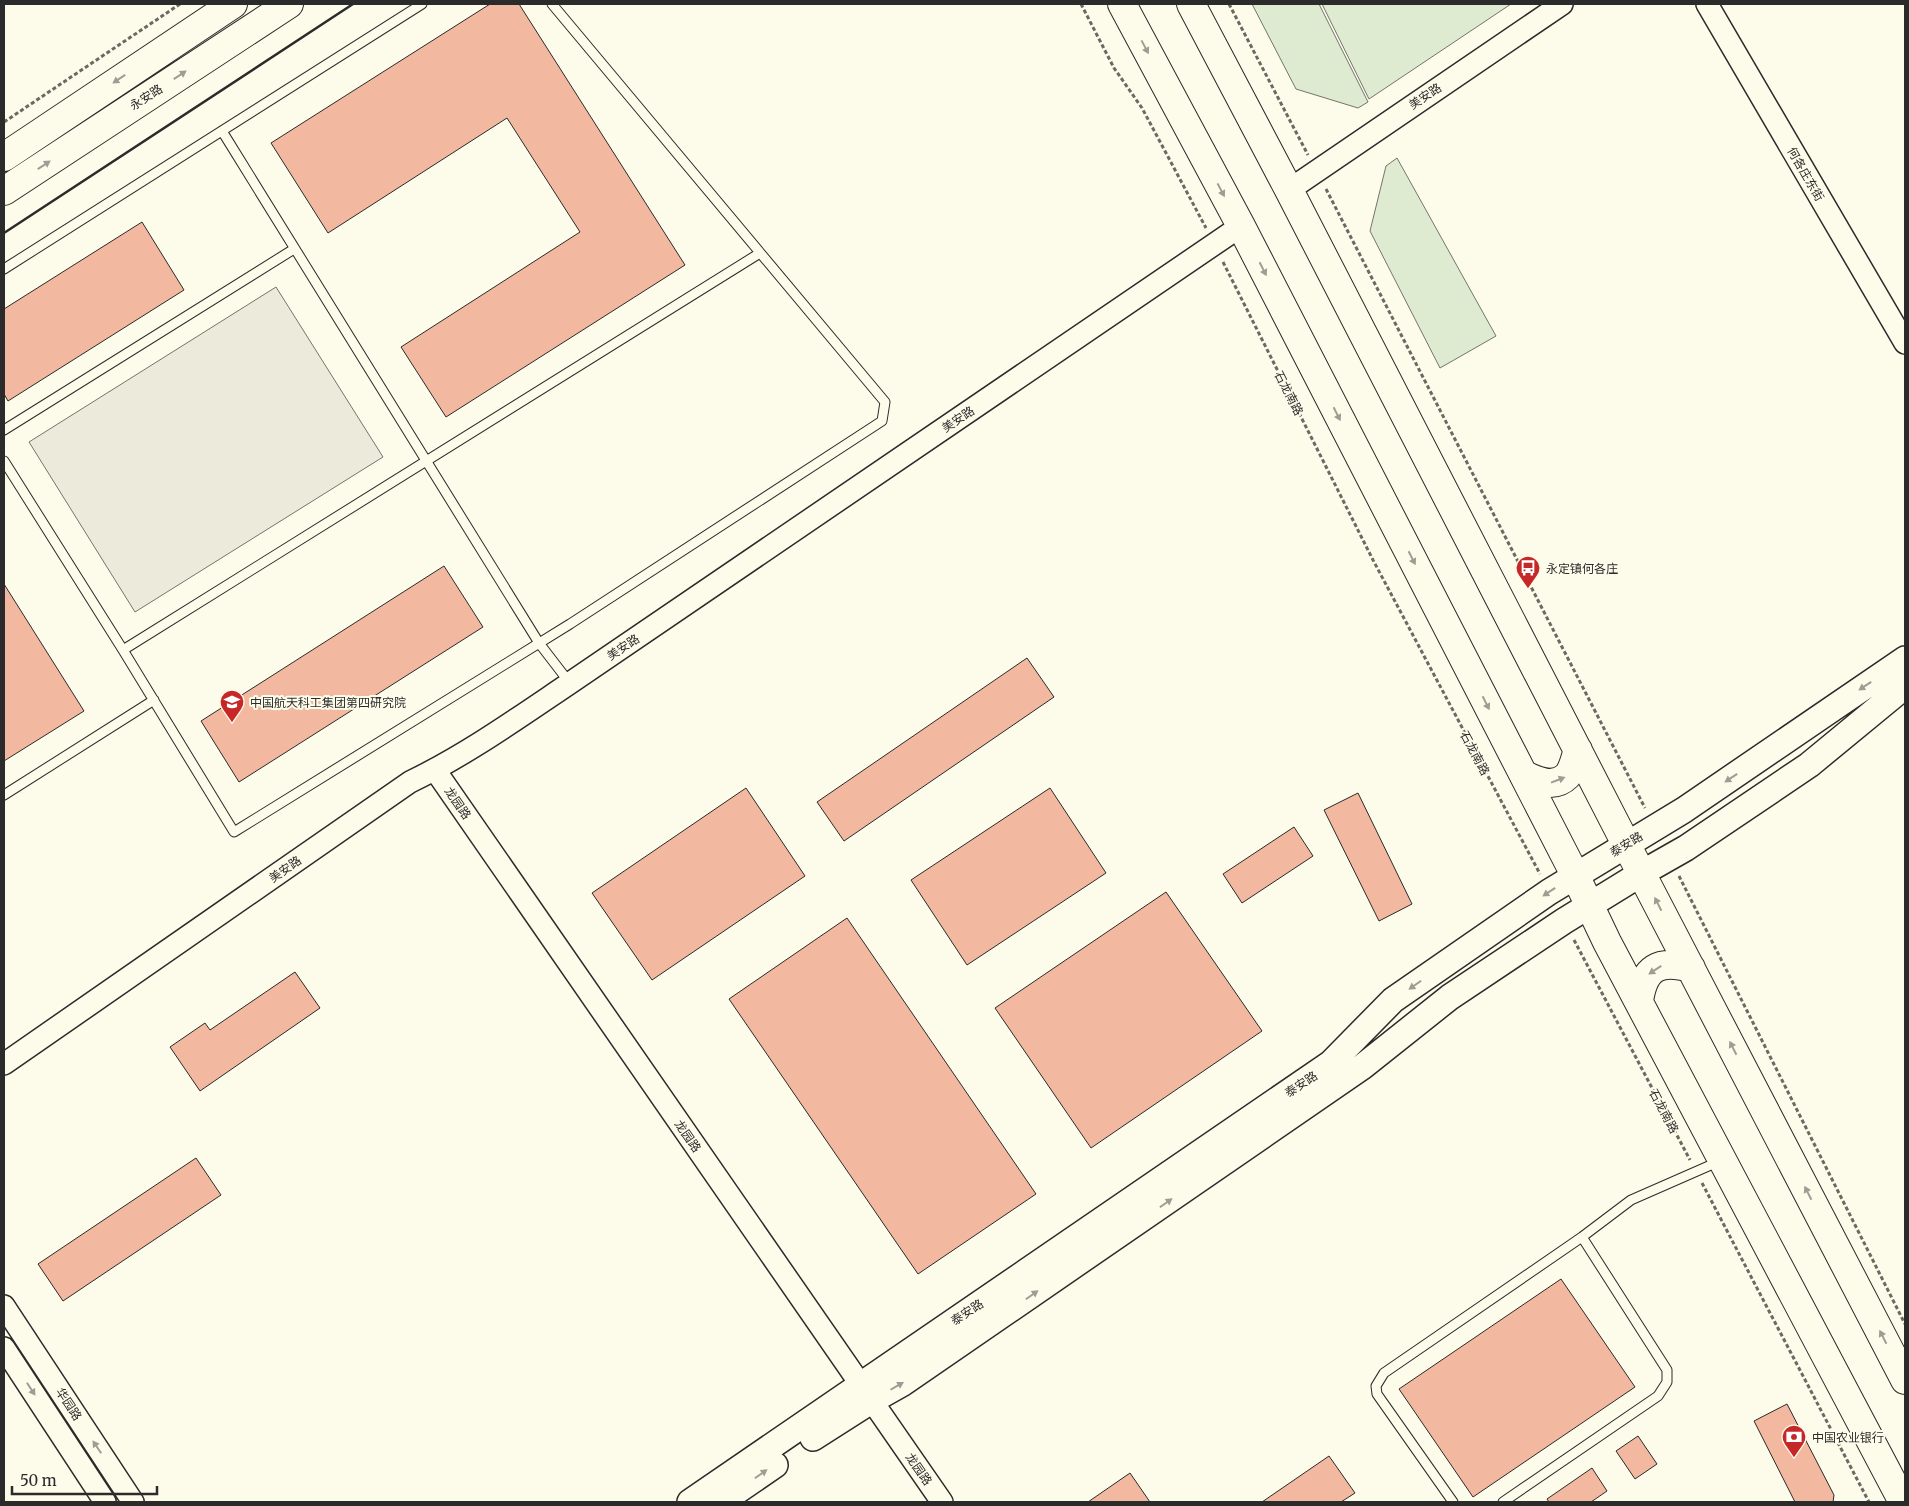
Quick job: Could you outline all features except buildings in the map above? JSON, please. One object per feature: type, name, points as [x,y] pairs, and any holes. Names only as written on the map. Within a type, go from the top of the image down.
[{"type":"main road","points":[[4,157],[233,4]]},
{"type":"main road","name":"永安路","points":[[4,191],[289,4]]},
{"type":"main road","points":[[1122,4],[1240,226],[1575,875],[1607,942],[1903,1502]]},
{"type":"main road","points":[[1191,4],[1905,1380]]},
{"type":"main road","name":"泰安路","points":[[690,1502],[866,1393],[1331,1063],[1393,1000],[1549,892],[1684,810],[1905,659]]},
{"type":"main road","name":"泰安路","points":[[721,1502],[831,1425],[866,1393],[902,1383],[1354,1073],[1450,998],[1564,921],[1686,848],[1809,765],[1905,686]]},
{"type":"main road","points":[[1523,774],[1536,781],[1553,783],[1567,776],[1578,750]]},
{"type":"main road","points":[[1639,1001],[1641,986],[1650,972],[1661,965],[1676,964],[1691,968]]},
{"type":"street","name":"美安路","points":[[1289,190],[1562,4]]},
{"type":"street","name":"何各庄东街","points":[[1707,4],[1905,343]]},
{"type":"street","name":"美安路","points":[[4,1064],[410,782],[435,770],[570,683],[1240,226]]},
{"type":"street","name":"龙园路","points":[[435,770],[942,1502]]},
{"type":"street","name":"华园路","points":[[4,1306],[134,1502]]},
{"type":"street","name":"华园路","points":[[4,1348],[105,1502]]},
{"type":"lane","points":[[4,269],[422,4]]},
{"type":"lane","points":[[4,461],[154,700],[234,832],[539,643],[882,421],[885,402],[552,4]]},
{"type":"lane","points":[[222,131],[539,643],[570,683]]},
{"type":"lane","points":[[4,430],[294,248]]},
{"type":"lane","points":[[123,650],[760,253]]},
{"type":"lane","points":[[4,795],[154,700]]},
{"type":"lane","points":[[1453,1502],[1377,1394],[1376,1386],[1384,1373],[1582,1237],[1631,1200],[1723,1160]]},
{"type":"lane","points":[[1503,1502],[1658,1396],[1667,1382],[1667,1370],[1582,1237]]},
{"type":"path","points":[[4,122],[180,4]]},
{"type":"path","name":"石龙南路","points":[[1081,4],[1114,68],[1142,108],[1214,244],[1373,560],[1549,892]]},
{"type":"path","points":[[1229,4],[1655,827]]},
{"type":"path","points":[[1670,858],[1905,1324]]},
{"type":"path","name":"石龙南路","points":[[1564,921],[1869,1502]]},
{"type":"green space","points":[[1252,4],[1319,4],[1368,102],[1358,108],[1296,89]]},
{"type":"green space","points":[[1322,4],[1511,4],[1369,99]]},
{"type":"green space","points":[[1397,158],[1496,336],[1440,368],[1370,231],[1386,166]]},
{"type":"shaded area","points":[[276,287],[383,457],[135,612],[29,442]]},
{"type":"wall","points":[[4,233],[353,4]]},
{"type":"place","name":"永定镇何各庄","points":[[1528,589]]},
{"type":"place","name":"中国航天科工集团第四研究院","points":[[232,723]]},
{"type":"place","name":"中国农业银行","points":[[1794,1458]]}]
